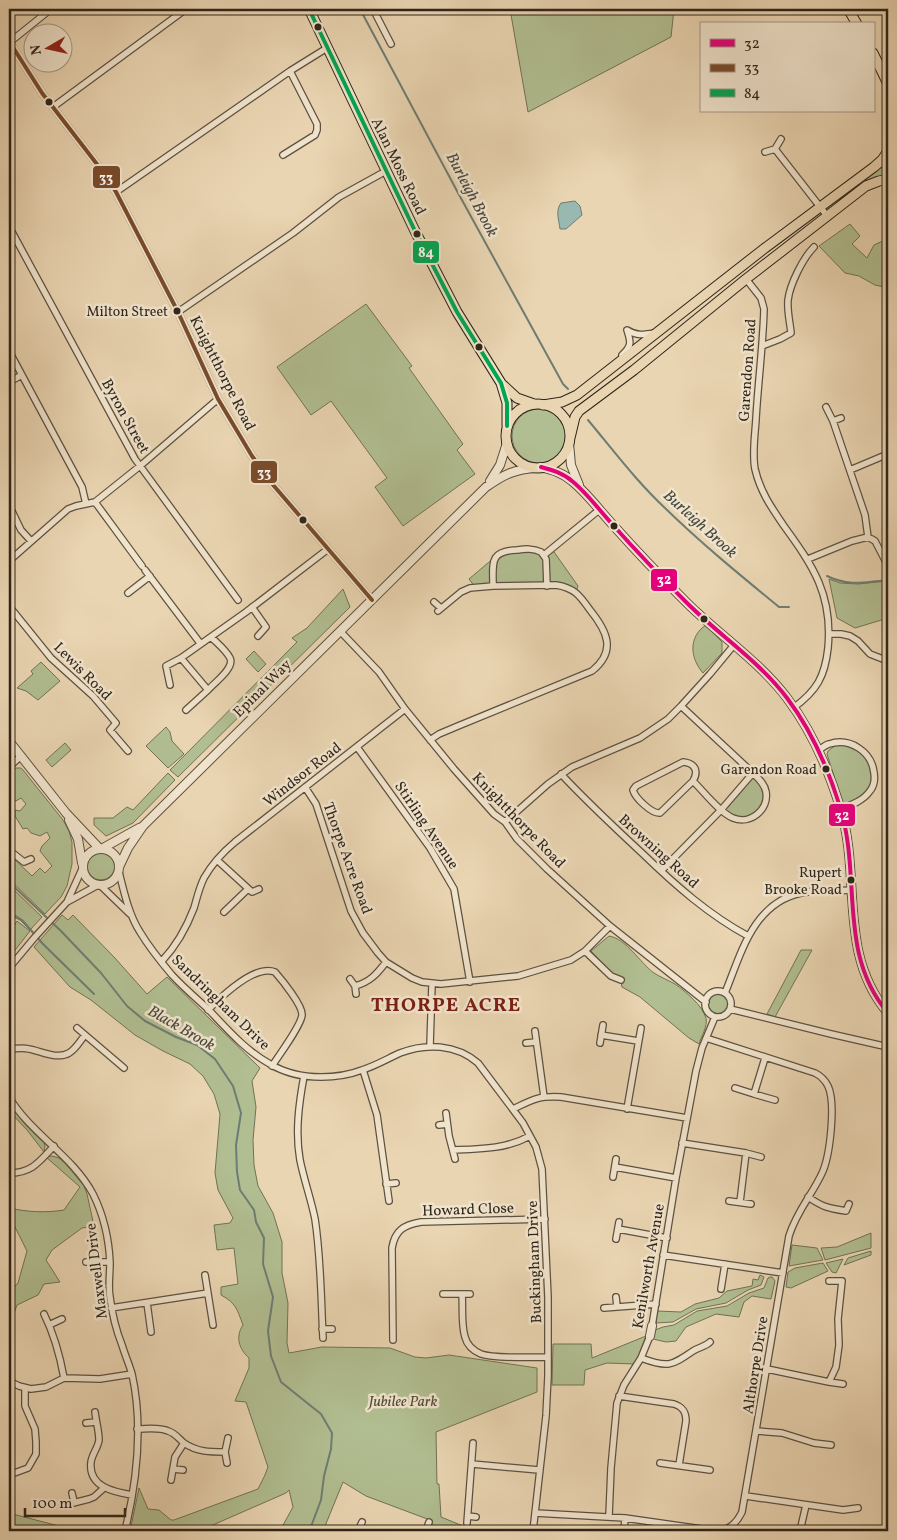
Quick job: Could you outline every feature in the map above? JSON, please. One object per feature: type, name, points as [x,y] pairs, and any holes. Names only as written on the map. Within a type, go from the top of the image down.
[{"type":"main road","name":"Alan Moss Road","points":[[309,9],[415,231],[458,312],[501,383],[507,403],[507,426]]},
{"type":"main road","points":[[848,9],[856,22]]},
{"type":"main road","points":[[874,55],[888,84]]},
{"type":"main road","points":[[888,151],[874,167],[568,400],[527,406],[519,410],[507,426],[507,443],[511,454],[520,462],[539,468],[550,466],[560,460],[566,452],[575,417],[579,412],[866,186],[888,179]]},
{"type":"main road","points":[[738,269],[746,279]]},
{"type":"main road","name":"Alan Moss Road","points":[[501,383],[517,398],[540,405]]},
{"type":"main road","points":[[540,405],[554,408],[562,414],[568,422],[569,440]]},
{"type":"street","points":[[9,42],[51,9]]},
{"type":"street","points":[[53,108],[186,9]]},
{"type":"street","points":[[373,9],[391,44]]},
{"type":"street","name":"Knightthorpe Road","points":[[9,42],[53,108],[103,172],[116,192],[178,312],[218,398],[252,456],[372,600]]},
{"type":"street","points":[[116,192],[290,71],[327,48]]},
{"type":"street","points":[[283,155],[315,135],[317,130],[317,124],[290,71]]},
{"type":"street","points":[[765,152],[775,149],[781,139]]},
{"type":"street","points":[[775,149],[828,216]]},
{"type":"street","points":[[178,312],[293,233],[339,197],[386,171]]},
{"type":"street","name":"Byron Street","points":[[12,232],[114,422],[140,466],[238,600]]},
{"type":"street","points":[[762,346],[780,339],[791,332],[788,300],[794,280],[808,253],[814,247]]},
{"type":"street","name":"Garendon Road","points":[[746,279],[764,304],[753,452],[755,469],[766,500],[808,559],[820,583],[828,619],[829,634],[823,676],[812,692],[794,708]]},
{"type":"street","points":[[604,374],[628,349],[630,341],[627,330],[637,335],[658,332]]},
{"type":"street","points":[[9,351],[82,487],[86,504]]},
{"type":"street","points":[[9,382],[22,375]]},
{"type":"street","points":[[9,561],[68,509],[95,502],[140,466],[218,398]]},
{"type":"street","points":[[826,408],[833,421],[865,515],[868,537]]},
{"type":"street","points":[[833,421],[841,418]]},
{"type":"street","points":[[569,440],[571,465],[581,488]]},
{"type":"street","name":"Epinal Way","points":[[486,487],[500,465],[507,443]]},
{"type":"street","points":[[850,470],[888,454]]},
{"type":"street","points":[[539,468],[566,476],[581,488],[650,566],[695,612],[764,672],[794,708],[819,750],[841,809],[848,846],[856,944],[863,970],[876,997],[888,1013]]},
{"type":"street","name":"Epinal Way","points":[[119,869],[128,848],[143,826],[486,487],[515,470],[539,468]]},
{"type":"street","points":[[95,502],[200,643]]},
{"type":"street","points":[[9,505],[22,530],[31,541]]},
{"type":"street","points":[[544,555],[599,510]]},
{"type":"street","points":[[808,559],[852,541],[868,537],[875,541],[888,566]]},
{"type":"street","points":[[170,685],[166,666],[211,637],[328,549]]},
{"type":"street","points":[[493,586],[493,565],[497,555],[501,552],[531,549],[544,555],[547,565],[547,586]]},
{"type":"street","points":[[128,593],[150,576]]},
{"type":"street","points":[[430,740],[439,734],[592,671],[606,655],[607,643],[604,630],[597,619],[576,592],[566,587],[475,587],[464,590],[439,610],[434,602]]},
{"type":"street","name":"Lewis Road","points":[[9,606],[51,658],[93,696],[116,723],[110,730],[128,751]]},
{"type":"street","points":[[252,607],[266,627],[258,636]]},
{"type":"street","name":"Knightthorpe Road","points":[[340,631],[379,672],[430,740],[494,814],[505,822],[517,838],[547,869],[610,926],[706,1002]]},
{"type":"street","points":[[829,634],[850,636],[858,641],[870,654],[888,661]]},
{"type":"street","points":[[186,710],[229,669],[231,664],[230,659],[211,637]]},
{"type":"street","points":[[505,822],[561,774],[584,761],[640,738],[664,722],[681,706],[734,644]]},
{"type":"street","points":[[181,658],[208,690]]},
{"type":"street","points":[[681,706],[763,784],[766,790],[764,805],[762,810],[755,816],[739,820],[731,818],[693,781]]},
{"type":"street","name":"Windsor Road","points":[[162,961],[174,948],[184,932],[201,885],[216,860],[235,842],[405,709]]},
{"type":"street","points":[[9,741],[66,813],[101,848],[113,852],[119,861],[117,876],[110,883],[99,885],[67,902],[34,937],[9,968]]},
{"type":"street","points":[[819,750],[829,744],[839,742],[852,744],[869,757],[874,767],[875,780],[871,791],[853,805],[841,809]]},
{"type":"street","name":"Stirling Avenue","points":[[357,747],[430,848],[454,889],[470,982]]},
{"type":"street","points":[[9,767],[21,756]]},
{"type":"street","points":[[683,762],[693,765],[696,770],[696,776],[693,781],[660,813],[656,814],[634,794],[633,790],[636,786],[683,762]]},
{"type":"street","points":[[661,871],[722,810],[753,773]]},
{"type":"street","name":"Browning Road","points":[[561,774],[607,822],[679,888],[731,927],[748,936]]},
{"type":"street","name":"Thorpe Acre Road","points":[[305,787],[316,804],[351,911],[368,940],[386,962],[412,978],[432,984],[470,982],[518,976],[571,960],[584,951],[610,926]]},
{"type":"street","points":[[66,813],[78,839],[87,879],[99,885]]},
{"type":"street","name":"Epinal Way","points":[[101,848],[143,826]]},
{"type":"street","points":[[67,902],[87,854],[101,848]]},
{"type":"street","points":[[9,850],[24,862],[31,859]]},
{"type":"street","points":[[216,860],[252,892]]},
{"type":"street","name":"Sandringham Drive","points":[[119,869],[132,915],[140,932],[171,974],[246,1047],[272,1066],[304,1076],[336,1076],[363,1070],[410,1050],[430,1046]]},
{"type":"street","name":"Sandringham Drive","points":[[99,885],[132,915]]},
{"type":"street","points":[[224,912],[259,889]]},
{"type":"street","points":[[725,994],[748,936],[763,914],[782,899],[803,892],[852,890]]},
{"type":"street","points":[[584,951],[611,976],[621,980]]},
{"type":"street","points":[[355,986],[374,977],[386,962]]},
{"type":"street","points":[[208,1010],[236,985],[251,976],[262,971],[275,972],[302,1011],[302,1016],[298,1026],[272,1066]]},
{"type":"street","points":[[350,979],[355,986],[356,994]]},
{"type":"street","points":[[430,1046],[432,984]]},
{"type":"street","points":[[713,992],[720,992],[725,994],[730,1000],[730,1009],[725,1016],[715,1017],[707,1010],[706,1002],[713,992]]},
{"type":"street","points":[[730,1009],[888,1047]]},
{"type":"street","name":"Kenilworth Avenue","points":[[609,1516],[616,1411],[619,1396],[641,1358],[650,1336],[696,1070],[715,1017]]},
{"type":"street","points":[[600,1043],[603,1025]]},
{"type":"street","points":[[77,1028],[124,1068]]},
{"type":"street","points":[[627,1109],[641,1028]]},
{"type":"street","points":[[535,1031],[544,1096]]},
{"type":"street","points":[[9,1049],[28,1048],[52,1054],[65,1054],[76,1046],[85,1034]]},
{"type":"street","points":[[601,1035],[638,1041]]},
{"type":"street","name":"Althorpe Drive","points":[[535,1513],[609,1516],[689,1529],[716,1531],[728,1528],[739,1518],[742,1512],[792,1227],[798,1213],[822,1173],[827,1155],[830,1136],[830,1092],[824,1080],[814,1073],[706,1038]]},
{"type":"street","points":[[526,1043],[536,1042]]},
{"type":"street","name":"Buckingham Drive","points":[[430,1046],[454,1050],[471,1057],[487,1073],[514,1109],[530,1136],[536,1147],[542,1169],[548,1357],[546,1416],[533,1531]]},
{"type":"street","points":[[754,1094],[765,1058]]},
{"type":"street","points":[[363,1070],[377,1116],[388,1201]]},
{"type":"street","points":[[304,1076],[298,1117],[298,1137],[300,1160],[317,1237],[323,1338]]},
{"type":"street","points":[[735,1088],[775,1100]]},
{"type":"street","points":[[514,1109],[544,1096],[687,1118]]},
{"type":"street","name":"Maxwell Drive","points":[[9,1097],[17,1110],[77,1171],[94,1195],[105,1225],[110,1262],[109,1286],[111,1308],[132,1374],[136,1404],[135,1472],[124,1531]]},
{"type":"street","points":[[446,1113],[455,1159]]},
{"type":"street","points":[[439,1125],[447,1124]]},
{"type":"street","points":[[454,1150],[493,1149],[513,1144],[530,1136]]},
{"type":"street","points":[[682,1143],[760,1157]]},
{"type":"street","points":[[9,1173],[22,1172],[31,1168],[54,1146]]},
{"type":"street","points":[[740,1202],[746,1153]]},
{"type":"street","points":[[614,1177],[616,1158]]},
{"type":"street","points":[[615,1167],[676,1178]]},
{"type":"street","points":[[386,1184],[396,1183]]},
{"type":"street","points":[[808,1197],[825,1208],[830,1209],[846,1211],[849,1204]]},
{"type":"street","points":[[729,1200],[751,1204]]},
{"type":"street","name":"Howard Close","points":[[393,1340],[392,1248],[394,1238],[405,1227],[421,1222],[545,1219]]},
{"type":"street","points":[[616,1239],[619,1222]]},
{"type":"street","points":[[618,1229],[666,1238]]},
{"type":"street","points":[[663,1255],[783,1273]]},
{"type":"street","points":[[86,1262],[110,1262]]},
{"type":"street","points":[[96,1262],[96,1270]]},
{"type":"street","points":[[721,1289],[725,1264]]},
{"type":"street","points":[[205,1275],[213,1325]]},
{"type":"street","points":[[828,1281],[842,1281],[837,1360],[829,1382]]},
{"type":"street","points":[[111,1308],[208,1294]]},
{"type":"street","points":[[443,1294],[470,1294]]},
{"type":"street","points":[[462,1294],[465,1339],[474,1350],[481,1354],[492,1356],[548,1357]]},
{"type":"street","points":[[616,1297],[617,1307]]},
{"type":"street","points":[[147,1303],[153,1324],[151,1332]]},
{"type":"street","points":[[604,1308],[656,1304]]},
{"type":"street","points":[[44,1314],[61,1362],[64,1378]]},
{"type":"street","points":[[49,1325],[62,1319]]},
{"type":"street","points":[[384,1325],[393,1325]]},
{"type":"street","points":[[322,1329],[332,1328]]},
{"type":"street","points":[[641,1358],[663,1364],[674,1364],[694,1350],[709,1346]]},
{"type":"street","points":[[767,1369],[844,1384]]},
{"type":"street","points":[[9,1381],[13,1384],[32,1389],[46,1387],[64,1378],[100,1379],[132,1374]]},
{"type":"street","points":[[9,1475],[28,1468],[36,1454],[35,1430],[25,1406],[25,1388]]},
{"type":"street","points":[[619,1396],[674,1404],[684,1410],[686,1421],[679,1465]]},
{"type":"street","points":[[95,1412],[99,1440],[91,1462],[95,1478],[104,1488],[110,1491],[132,1495]]},
{"type":"street","points":[[86,1423],[96,1422]]},
{"type":"street","points":[[137,1430],[167,1430],[202,1452],[226,1452]]},
{"type":"street","points":[[756,1431],[782,1433],[814,1443],[831,1445]]},
{"type":"street","points":[[227,1463],[228,1438]]},
{"type":"street","points":[[171,1480],[175,1457],[184,1442]]},
{"type":"street","points":[[473,1443],[468,1519],[476,1517]]},
{"type":"street","points":[[660,1462],[710,1470]]},
{"type":"street","points":[[472,1464],[539,1470]]},
{"type":"street","points":[[173,1469],[184,1470]]},
{"type":"street","points":[[72,1493],[72,1503],[94,1497],[104,1488]]},
{"type":"street","points":[[746,1496],[842,1510],[858,1508]]},
{"type":"street","points":[[800,1531],[806,1505]]},
{"type":"street","points":[[624,1531],[625,1518]]},
{"type":"street","points":[[358,1531],[362,1522]]},
{"type":"street","points":[[426,1531],[429,1522]]},
{"type":"street","points":[[346,1529],[353,1531]]},
{"type":"green space","points":[[510,9],[674,9],[671,37],[528,112]]},
{"type":"green space","points":[[887,161],[883,177],[845,198],[837,199],[880,168]]},
{"type":"green space","points":[[850,224],[860,236],[852,244],[867,258],[874,245],[888,237],[888,288],[875,285],[859,276],[845,273],[819,246]]},
{"type":"green space","points":[[366,304],[412,366],[409,368],[463,444],[457,450],[475,474],[403,526],[375,487],[387,478],[331,401],[311,415],[277,367]]},
{"type":"green space","points":[[534,409],[544,409],[554,413],[562,421],[566,436],[562,451],[554,459],[544,463],[534,463],[524,459],[516,451],[512,441],[512,431],[516,421],[524,413]]},
{"type":"green space","points":[[531,549],[544,555],[552,549],[578,586],[576,592],[566,587],[475,587],[469,579],[501,552]]},
{"type":"green space","points":[[829,579],[840,583],[858,584],[887,581],[888,618],[855,628],[837,618]]},
{"type":"green space","points":[[343,589],[350,607],[178,777],[170,770],[297,642],[292,638],[307,628]]},
{"type":"green space","points":[[706,625],[722,642],[722,653],[703,673],[695,661],[693,648],[696,635]]},
{"type":"green space","points":[[254,651],[266,664],[258,672],[246,659]]},
{"type":"green space","points":[[41,662],[60,681],[38,700],[26,691],[17,688],[33,674],[31,671]]},
{"type":"green space","points":[[166,727],[170,732],[172,741],[184,754],[168,768],[146,746]]},
{"type":"green space","points":[[840,742],[861,749],[874,767],[871,791],[841,809],[827,754],[828,751]]},
{"type":"green space","points":[[65,743],[71,750],[52,767],[46,760]]},
{"type":"green space","points":[[16,768],[23,770],[63,820],[72,842],[72,864],[67,886],[61,897],[45,914],[9,879],[9,854],[32,876],[40,868],[45,873],[52,866],[40,851],[50,838],[47,832],[40,836],[31,833],[27,828],[23,829],[15,816],[15,810],[20,811],[26,804],[21,798],[16,801],[9,799],[9,773]]},
{"type":"green space","points":[[168,773],[175,780],[133,823],[106,836],[94,825],[94,818],[113,818],[127,807],[133,810]]},
{"type":"green space","points":[[753,773],[763,784],[766,797],[755,816],[739,820],[721,810]]},
{"type":"green space","points":[[101,852],[111,856],[115,866],[111,876],[101,880],[91,876],[87,866],[91,856]]},
{"type":"green space","points":[[9,885],[42,917],[30,930],[20,920],[9,915]]},
{"type":"green space","name":"Jubilee Park","points":[[62,915],[68,920],[73,915],[147,994],[167,977],[260,1068],[252,1081],[256,1107],[253,1140],[254,1165],[258,1186],[273,1213],[282,1242],[282,1273],[288,1303],[287,1343],[289,1353],[322,1347],[390,1348],[415,1357],[426,1358],[449,1355],[537,1368],[537,1392],[436,1432],[437,1484],[439,1484],[441,1517],[463,1526],[460,1531],[435,1531],[430,1520],[366,1496],[343,1482],[323,1531],[279,1531],[293,1507],[289,1490],[199,1531],[130,1531],[139,1488],[148,1509],[159,1510],[171,1520],[174,1520],[258,1489],[268,1467],[246,1402],[235,1401],[249,1368],[249,1358],[239,1343],[239,1334],[243,1325],[237,1311],[230,1301],[221,1295],[221,1287],[238,1284],[234,1248],[217,1250],[214,1225],[230,1223],[233,1218],[218,1190],[215,1173],[220,1114],[214,1094],[203,1076],[190,1064],[135,1035],[91,1000],[70,987],[34,947]]},
{"type":"green space","points":[[17,921],[30,931],[9,958],[9,934]]},
{"type":"green space","points":[[609,936],[622,942],[649,969],[675,984],[697,1004],[706,1018],[705,1028],[699,1044],[689,1038],[640,997],[622,987],[620,977],[613,975],[591,951]]},
{"type":"green space","points":[[801,950],[812,950],[775,1017],[767,1014]]},
{"type":"green space","points":[[718,991],[727,995],[731,1004],[727,1013],[718,1017],[709,1013],[705,1004],[709,995]]},
{"type":"green space","points":[[9,1104],[44,1142],[44,1152],[9,1111]]},
{"type":"green space","points":[[46,1157],[59,1158],[65,1163],[84,1186],[94,1226],[82,1228],[52,1250],[46,1260],[60,1282],[44,1284],[38,1295],[17,1305],[9,1327],[9,1293],[18,1283],[27,1251],[9,1218],[9,1208],[36,1212],[64,1210],[80,1187]]},
{"type":"green space","points":[[871,1233],[871,1248],[825,1260],[821,1248],[837,1247]]},
{"type":"green space","points":[[792,1245],[817,1248],[823,1260],[789,1266]]},
{"type":"green space","points":[[871,1251],[871,1255],[844,1265],[848,1258]]},
{"type":"green space","points":[[843,1259],[836,1273],[832,1272],[826,1263]]},
{"type":"green space","points":[[823,1263],[828,1271],[791,1288],[786,1287],[788,1272],[795,1268]]},
{"type":"green space","points":[[760,1275],[764,1277],[761,1285],[726,1303],[696,1309],[673,1322],[656,1323],[657,1311],[681,1312],[695,1304],[719,1298],[727,1291],[752,1286],[753,1279],[758,1280]]},
{"type":"green space","points":[[770,1277],[775,1281],[771,1299],[752,1296],[744,1302],[739,1317],[716,1314],[686,1327],[676,1341],[666,1342],[653,1339],[655,1330],[674,1325],[697,1311],[727,1306],[749,1293],[764,1288]]},
{"type":"green space","points":[[646,1336],[634,1364],[607,1363],[585,1370],[584,1385],[552,1385],[553,1344],[591,1344],[592,1358]]},
{"type":"green space","points":[[9,1513],[78,1531],[9,1531]]},
{"type":"water","points":[[575,201],[580,206],[582,215],[566,229],[560,229],[559,206],[561,203]]},
{"type":"waterway","name":"Burleigh Brook","points":[[360,9],[457,191],[563,384],[568,389]]},
{"type":"waterway","name":"Burleigh Brook","points":[[588,420],[655,499],[721,559],[779,607],[789,607]]},
{"type":"waterway","name":"Burleigh Brook","points":[[827,576],[850,583],[888,580]]},
{"type":"waterway","name":"Black Brook","points":[[9,882],[61,931],[101,973],[127,1006],[145,1021],[176,1037],[197,1045],[215,1059],[233,1086],[241,1113],[236,1145],[240,1190],[254,1210],[256,1222],[264,1238],[263,1264],[273,1297],[268,1331],[271,1356],[281,1382],[321,1414],[332,1433],[331,1449],[324,1476],[321,1500],[312,1524],[307,1531]]},
{"type":"waterway","name":"Black Brook","points":[[9,912],[22,920],[43,944],[94,994]]},
{"type":"transit line","name":"84","points":[[309,9],[415,231],[457,312],[501,383],[507,403],[507,426]]},
{"type":"transit line","name":"33","points":[[9,41],[42,93],[103,172],[116,192],[178,312],[218,399],[252,456],[274,486],[372,600]]},
{"type":"transit line","name":"32","points":[[541,467],[569,478],[578,486],[640,555],[686,602],[764,672],[787,698],[804,723],[818,750],[840,807],[850,860],[853,914],[856,940],[862,965],[872,990],[888,1013]]},
{"type":"place","name":"Milton Street","points":[[177,311]]},
{"type":"place","name":"Garendon Road","points":[[826,769]]},
{"type":"place","name":"Rupert Brooke Road","points":[[851,880]]},
{"type":"district","name":"THORPE ACRE","points":[[446,1004]]}]
